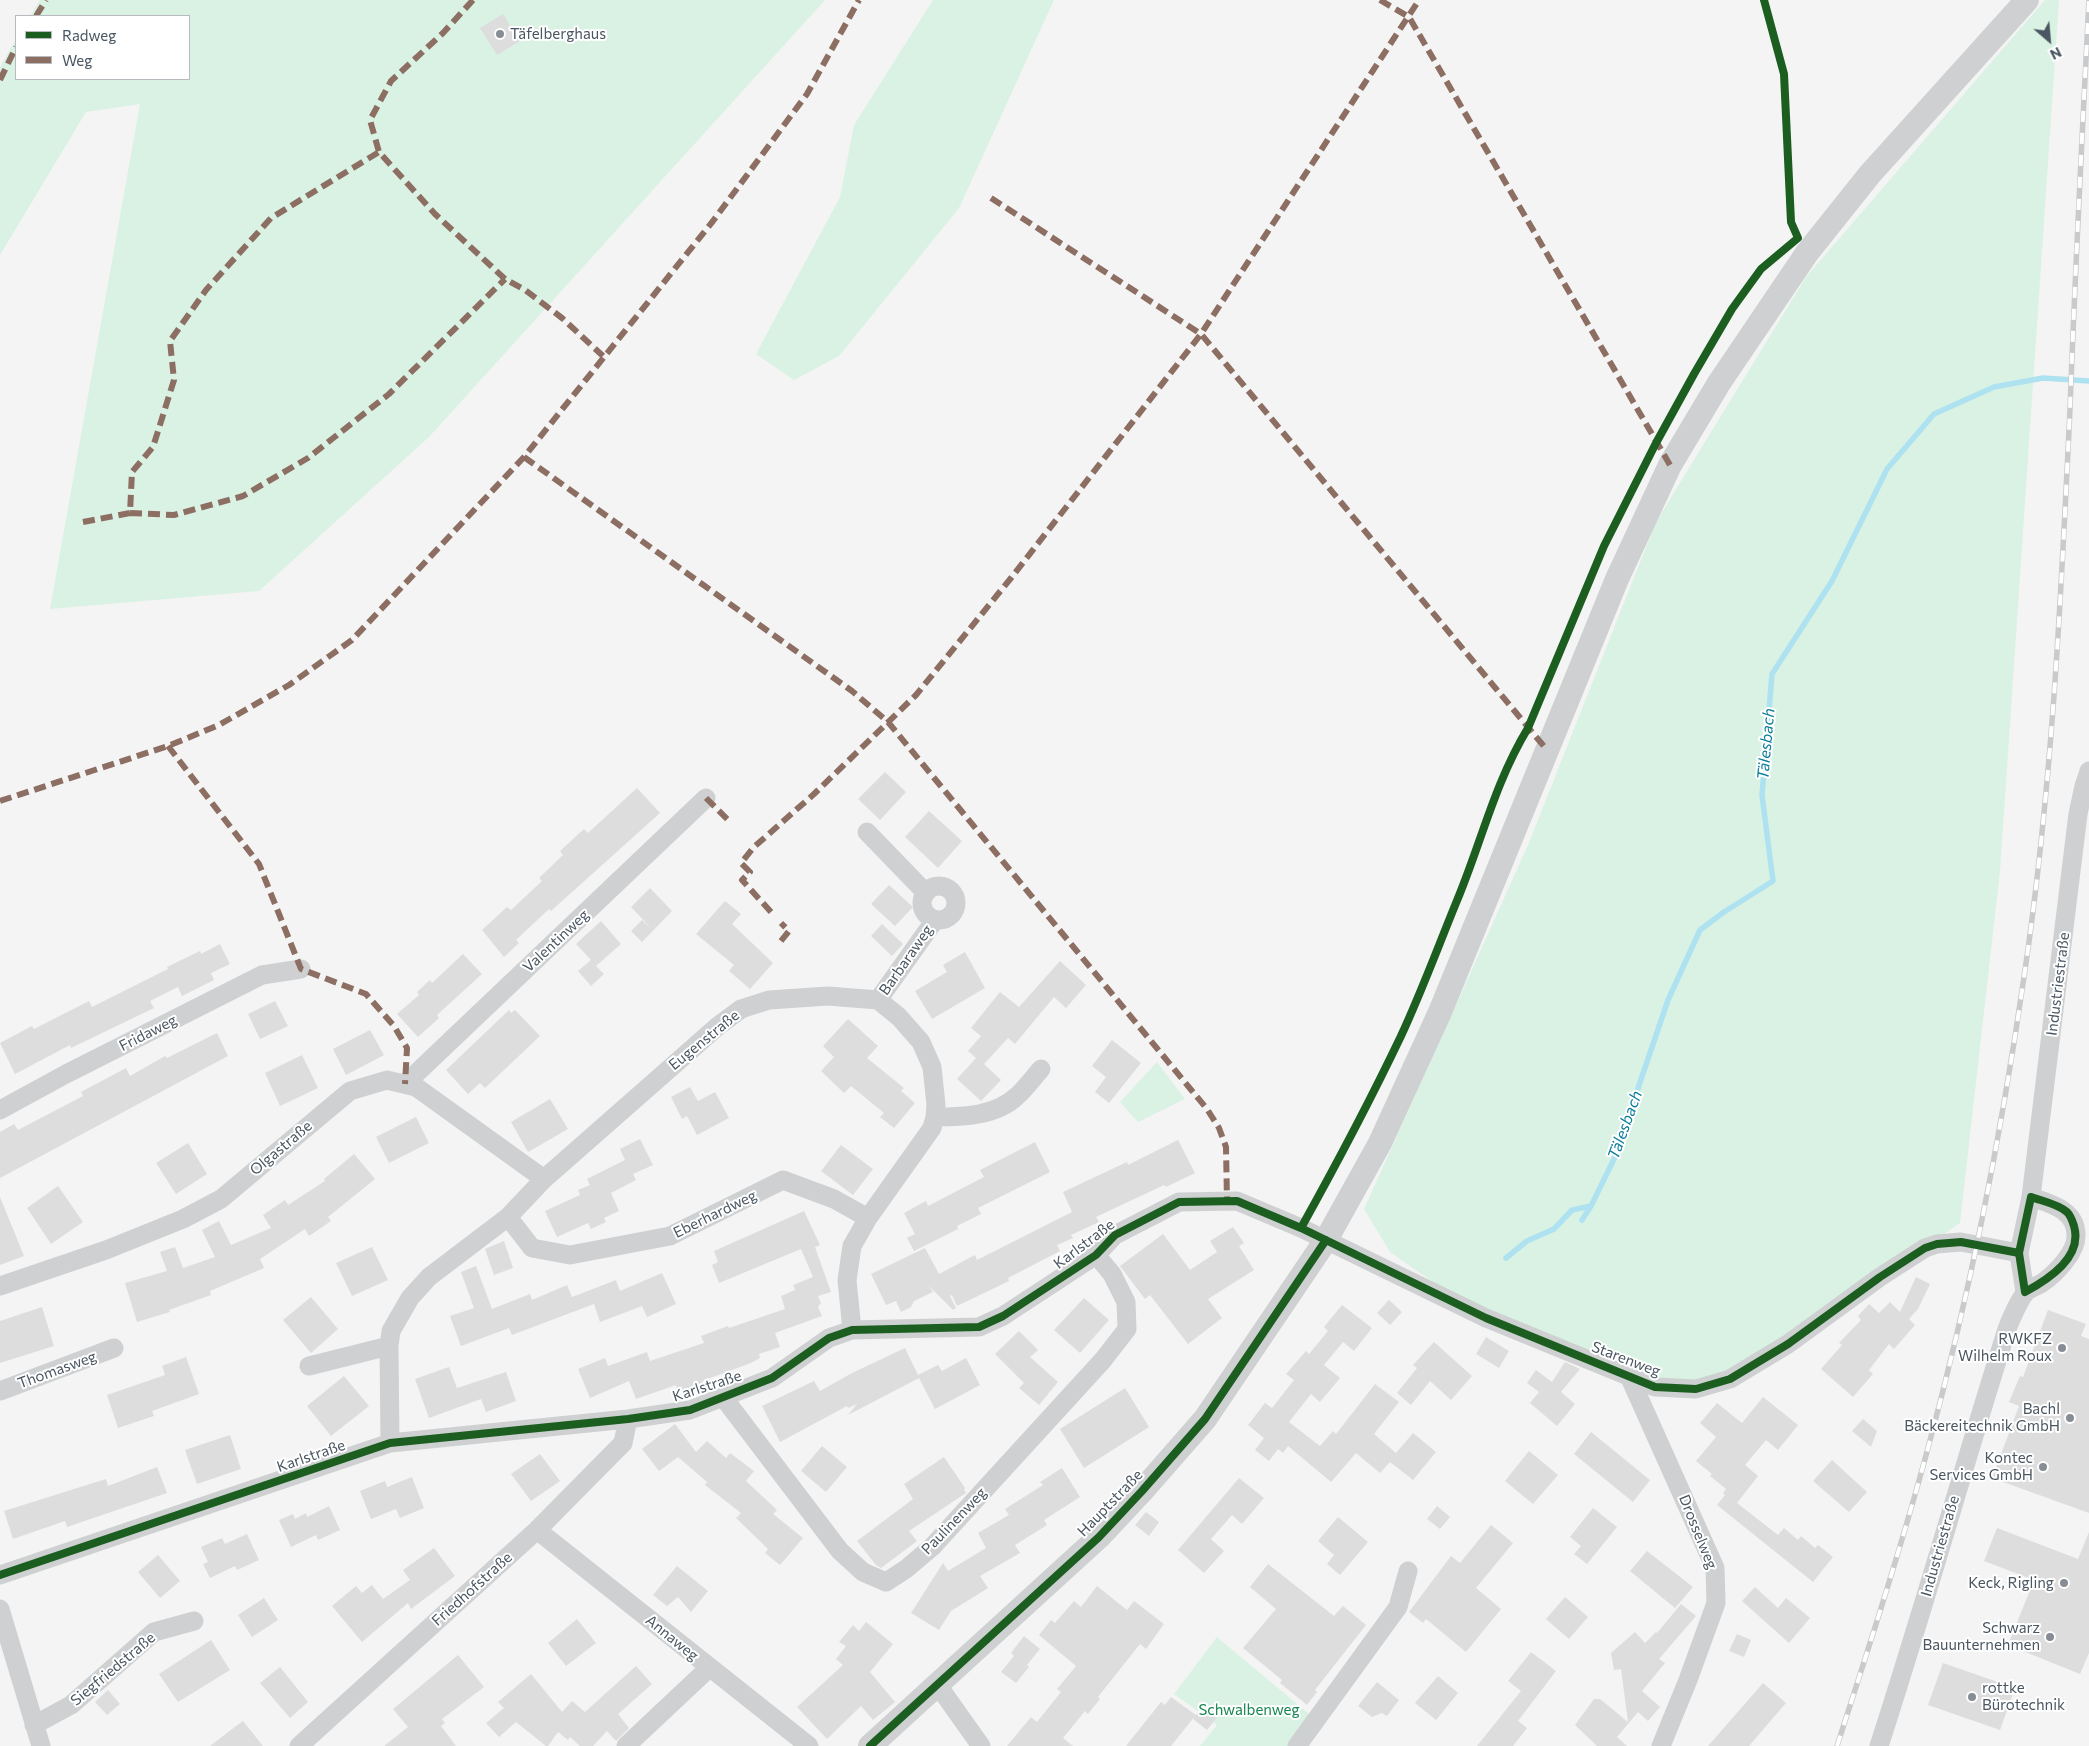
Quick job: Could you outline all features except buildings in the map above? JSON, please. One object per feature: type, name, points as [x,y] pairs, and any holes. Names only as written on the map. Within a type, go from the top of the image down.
[{"type":"street","name":"Hauptstraße","points":[[870,1746],[1099,1537],[1205,1419],[1326,1240],[1380,1143],[1440,1012],[1617,580],[1670,465],[1719,383],[1807,253],[1870,174],[2027,0]]},
{"type":"street","name":"Industriestraße","points":[[1879,1746],[1912,1645],[1960,1479],[2008,1325],[2025,1292],[2019,1253],[2031,1197],[2078,814],[2089,771]]},
{"type":"street","name":"Valentinweg","points":[[405,1084],[706,798]]},
{"type":"street","points":[[867,832],[926,893]]},
{"type":"street","name":"Barbaraweg","points":[[935,887],[946,888],[956,900],[954,911],[946,919],[935,920],[926,914],[923,909],[922,903],[926,893],[935,887]]},
{"type":"street","name":"Barbaraweg","points":[[878,1000],[935,920]]},
{"type":"street","name":"Fridaweg","points":[[0,1110],[66,1074],[262,975],[301,969]]},
{"type":"street","name":"Eugenstraße","points":[[390,1443],[389,1346],[391,1332],[410,1298],[429,1278],[508,1217],[544,1179],[718,1026],[741,1009],[769,1000],[828,996],[878,1000]]},
{"type":"street","points":[[852,1330],[847,1280],[852,1246],[868,1218],[932,1128],[936,1105],[932,1067],[921,1042],[899,1017],[878,1000]]},
{"type":"street","points":[[935,1117],[968,1117],[998,1108],[1016,1097],[1041,1069]]},
{"type":"street","name":"Olgastraße","points":[[0,1286],[106,1250],[183,1220],[221,1199],[350,1091],[387,1080],[416,1087],[544,1179]]},
{"type":"street","name":"Eberhardweg","points":[[508,1217],[532,1248],[570,1254],[670,1236],[783,1180],[834,1199],[868,1218]]},
{"type":"street","points":[[2025,1292],[2046,1280],[2061,1268],[2074,1248],[2076,1235],[2071,1217],[2066,1211],[2031,1197]]},
{"type":"street","name":"Karlstraße","points":[[0,1574],[390,1443],[628,1419],[690,1410],[772,1378],[829,1338],[852,1330],[979,1327],[1003,1316],[1096,1255],[1114,1235],[1179,1202],[1237,1201],[1326,1240]]},
{"type":"street","name":"Starenweg","points":[[1326,1240],[1486,1318],[1630,1378],[1655,1387],[1696,1389],[1730,1379],[1788,1344],[1880,1277],[1925,1248],[1937,1244],[1961,1242],[2019,1253]]},
{"type":"street","name":"Paulinenweg","points":[[723,1397],[840,1551],[863,1572],[886,1582],[906,1569],[932,1547],[1103,1360],[1127,1329],[1126,1302],[1112,1274],[1096,1255]]},
{"type":"street","points":[[309,1366],[389,1346]]},
{"type":"street","name":"Thomasweg","points":[[0,1391],[114,1348]]},
{"type":"street","name":"Drosselweg","points":[[1630,1378],[1715,1568],[1716,1603],[1688,1680],[1661,1746]]},
{"type":"street","name":"Friedhofstraße","points":[[299,1746],[537,1530],[623,1443],[628,1419]]},
{"type":"street","name":"Annaweg","points":[[537,1530],[809,1746]]},
{"type":"street","points":[[1296,1746],[1398,1607],[1408,1571]]},
{"type":"street","points":[[0,1609],[41,1746]]},
{"type":"street","name":"Siegfriedstraße","points":[[34,1725],[71,1705],[154,1632],[194,1622]]},
{"type":"street","points":[[626,1746],[709,1668]]},
{"type":"street","points":[[936,1684],[982,1746]]},
{"type":"green space","points":[[40,0],[825,0],[429,437],[259,591],[50,609],[140,104],[86,112],[0,255],[0,67],[15,41],[15,80],[190,80],[190,15],[31,15]]},
{"type":"green space","points":[[933,0],[1054,0],[959,208],[839,356],[794,380],[756,354],[840,197],[854,125]]},
{"type":"green space","points":[[2045,0],[2059,0],[2000,871],[1960,1223],[1881,1278],[1693,1391],[1492,1323],[1390,1252],[1364,1209],[1528,845],[1656,522],[1806,277]]},
{"type":"green space","points":[[1157,1062],[1185,1099],[1138,1122],[1120,1102]]},
{"type":"green space","name":"Schwalbenweg","points":[[1217,1637],[1315,1719],[1297,1746],[1200,1746],[1217,1725],[1174,1694]]},
{"type":"waterway","name":"Tälesbach","points":[[1582,1220],[1614,1159],[1668,1000],[1700,930],[1724,912],[1773,881],[1762,795],[1772,674],[1832,581],[1887,469],[1934,414],[1994,387],[2043,378],[2089,381]]},
{"type":"waterway","points":[[1506,1258],[1527,1241],[1554,1229],[1572,1210],[1591,1206]]},
{"type":"railway","points":[[1837,1746],[1907,1523],[1943,1390],[1971,1273],[1995,1155],[2024,977],[2042,836],[2059,623],[2089,0]]},
{"type":"marked path","points":[[37,15],[46,0]]},
{"type":"marked path","points":[[473,0],[443,33],[391,81],[370,120],[379,152],[435,214],[505,279],[525,290],[562,318],[603,356]]},
{"type":"marked path","points":[[0,801],[168,746],[219,725],[289,685],[352,640],[524,457],[713,221],[807,94],[859,0]]},
{"type":"marked path","points":[[1380,0],[1409,17],[1670,465]]},
{"type":"marked path","points":[[771,912],[742,880],[750,872],[741,863],[754,847],[814,794],[916,695],[1011,578],[1201,334],[1419,0]]},
{"type":"marked path","points":[[0,80],[15,49]]},
{"type":"marked path","points":[[83,522],[130,513],[132,472],[153,447],[174,380],[170,341],[206,290],[271,218],[379,152]]},
{"type":"marked path","points":[[991,198],[1201,334],[1547,750]]},
{"type":"marked path","points":[[130,513],[174,515],[243,496],[308,458],[389,394],[505,279]]},
{"type":"marked path","points":[[524,457],[852,691],[888,722],[1207,1109],[1219,1128],[1226,1147],[1227,1202]]},
{"type":"marked path","points":[[168,746],[259,864],[301,969],[366,994],[394,1026],[407,1048],[405,1084]]},
{"type":"marked path","points":[[706,798],[730,822]]},
{"type":"marked path","points":[[781,923],[789,931],[781,941]]},
{"type":"cycle path","points":[[1301,1228],[1365,1109],[1408,1020],[1465,881],[1497,792],[1516,749],[1528,728],[1604,546],[1656,443],[1732,309],[1761,269],[1798,238],[1791,222],[1784,74],[1764,0]]},
{"type":"cycle path","points":[[2031,1197],[2055,1205],[2067,1212],[2073,1222],[2075,1237],[2074,1248],[2062,1266],[2044,1281],[2025,1292],[2019,1253],[2031,1197]]},
{"type":"cycle path","points":[[0,1575],[390,1443],[628,1419],[690,1410],[772,1378],[829,1338],[852,1330],[979,1327],[1003,1316],[1096,1255],[1115,1235],[1179,1202],[1237,1201],[1301,1228],[1486,1318],[1655,1387],[1696,1389],[1730,1379],[1788,1344],[1880,1277],[1925,1248],[1937,1244],[1961,1242],[2019,1253]]},
{"type":"cycle path","points":[[870,1746],[1099,1537],[1142,1491],[1205,1419],[1326,1240]]},
{"type":"place","name":"Täfelberghaus","points":[[500,34]]},
{"type":"place","name":"RWKFZ Wilhelm Roux","points":[[2062,1348]]},
{"type":"place","name":"Bachl Bäckereitechnik GmbH","points":[[2070,1418]]},
{"type":"place","name":"Kontec Services GmbH","points":[[2043,1467]]},
{"type":"place","name":"Keck, Rigling","points":[[2064,1583]]},
{"type":"place","name":"Schwarz Bauunternehmen","points":[[2050,1637]]},
{"type":"place","name":"rottke Bürotechnik","points":[[1972,1697]]}]
